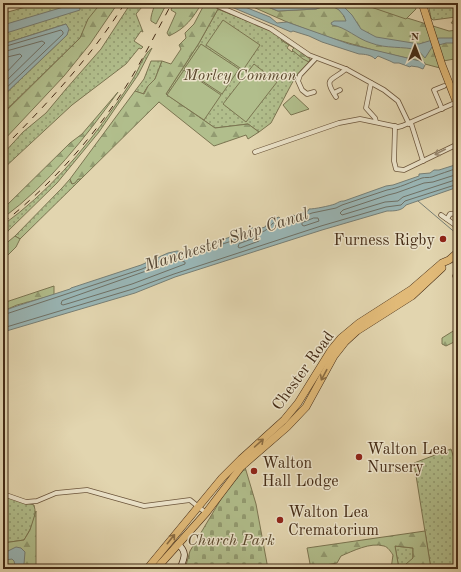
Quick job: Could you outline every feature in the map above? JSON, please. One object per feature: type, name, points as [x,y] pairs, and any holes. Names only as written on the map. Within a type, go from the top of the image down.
[{"type":"highway","points":[[422,3],[428,24],[457,104]]},
{"type":"highway","name":"Chester Road","points":[[147,569],[222,478],[284,420],[298,403],[330,350],[341,338],[360,323],[406,294],[442,262],[458,252]]},
{"type":"highway","name":"Chester Road","points":[[156,569],[206,513],[241,467],[287,427],[306,407],[334,356],[345,342],[357,331],[412,296],[436,274],[450,258]]},
{"type":"street","points":[[211,3],[271,29],[315,59],[346,69],[384,90],[398,101],[410,123],[423,161]]},
{"type":"street","points":[[314,92],[307,94],[302,90],[298,81],[300,75],[315,59]]},
{"type":"street","points":[[340,90],[335,95],[329,85],[329,81],[342,74],[346,69]]},
{"type":"street","points":[[371,83],[366,108],[376,118],[376,122]]},
{"type":"street","points":[[442,109],[434,90],[451,86]]},
{"type":"street","points":[[255,152],[339,123],[360,119],[398,127],[457,104]]},
{"type":"street","points":[[395,126],[394,161],[396,169],[404,170],[458,144]]},
{"type":"street","points":[[447,219],[450,214],[458,213]]},
{"type":"street","points":[[441,215],[458,228]]},
{"type":"street","points":[[450,258],[458,266]]},
{"type":"street","points":[[3,494],[26,502],[37,501],[56,493],[87,490],[144,506],[186,499],[199,506],[206,513]]},
{"type":"street","points":[[178,544],[185,553],[180,569]]},
{"type":"green space","points":[[3,3],[5,3],[8,12],[40,3],[101,3],[80,38],[3,113],[3,96],[67,35],[66,24],[3,44]]},
{"type":"green space","points":[[101,3],[118,3],[90,44],[64,76],[3,141],[3,114],[80,38],[88,19]]},
{"type":"green space","points":[[131,3],[152,3],[142,7],[136,14],[143,32],[141,31],[134,41],[143,47],[141,49],[139,48],[126,64],[72,105],[3,169],[3,154],[23,132],[46,113],[101,49]]},
{"type":"green space","points":[[155,3],[167,3],[156,24],[151,21]]},
{"type":"green space","points":[[174,3],[202,3],[195,14],[180,30],[169,36],[167,33],[176,13],[171,10]]},
{"type":"green space","points":[[205,3],[271,29],[310,59],[309,62],[303,59],[292,50],[294,48],[281,40],[282,38],[270,30],[218,9],[199,43],[166,94],[215,128],[248,124],[259,132],[248,139],[246,135],[214,146],[159,102],[81,179],[78,179],[72,184],[70,179],[135,91],[144,94],[148,86],[155,79],[162,61],[171,64],[181,49],[179,45],[186,38],[185,33],[194,24]]},
{"type":"green space","points":[[244,3],[258,3],[278,11],[316,9],[332,3],[359,3],[449,31],[458,30],[458,61],[454,59],[438,62],[440,68],[425,64],[424,62],[380,52],[324,36]]},
{"type":"green space","points":[[359,3],[415,3],[416,9],[406,19]]},
{"type":"green space","points":[[428,3],[456,3],[458,24],[451,23],[456,17],[433,20],[431,18]]},
{"type":"green space","name":"Morley Common","points":[[218,9],[270,30],[283,38],[281,40],[289,45],[287,48],[292,52],[293,51],[309,62],[310,59],[312,62],[296,76],[271,123],[259,132],[248,124],[215,128],[166,94],[199,43]]},
{"type":"green space","points":[[223,20],[260,45],[243,70],[206,45]]},
{"type":"green space","points":[[201,44],[239,69],[222,94],[184,69]]},
{"type":"green space","points":[[152,48],[138,75],[99,132],[57,183],[8,231],[3,240],[3,225],[35,199],[77,156],[117,103],[134,77],[144,58]]},
{"type":"green space","points":[[151,61],[162,61],[155,79],[143,94],[135,91],[144,79]]},
{"type":"green space","points":[[254,64],[277,82],[246,122],[223,104]]},
{"type":"green space","points":[[184,70],[221,95],[204,120],[167,95]]},
{"type":"green space","points":[[118,92],[65,160],[20,205],[3,218],[3,209],[70,143],[82,134]]},
{"type":"green space","points":[[294,95],[309,109],[291,115],[283,105]]},
{"type":"green space","points":[[70,179],[72,184],[77,179],[81,179],[20,239],[15,236],[62,188]]},
{"type":"green space","points":[[15,236],[20,239],[16,247],[3,260],[3,246]]},
{"type":"green space","points":[[54,286],[54,295],[17,305],[3,311],[3,303]]},
{"type":"green space","points":[[458,328],[458,340],[446,346],[442,344],[442,338]]},
{"type":"green space","points":[[451,449],[458,471],[458,569],[431,569],[414,463]]},
{"type":"green space","name":"Church Park","points":[[245,467],[256,504],[268,569],[185,569],[190,551],[233,479]]},
{"type":"green space","points":[[3,496],[34,505],[34,519],[24,540],[3,543]]},
{"type":"green space","points":[[36,511],[36,569],[3,569],[3,543],[24,540],[30,530]]},
{"type":"green space","points":[[425,531],[431,569],[407,569],[406,564],[413,558],[413,548],[395,546],[399,569],[391,569],[393,555],[387,547],[373,545],[341,556],[337,563],[326,565],[325,569],[311,569],[307,548]]},
{"type":"green space","points":[[395,546],[413,548],[413,559],[407,564],[407,569],[399,569]]},
{"type":"water","points":[[79,3],[80,10],[3,34],[3,25]]},
{"type":"water","points":[[222,3],[235,3],[270,17],[277,23],[287,22],[349,44],[424,62],[425,65],[423,69],[394,63],[378,56],[375,59],[370,56],[322,42],[309,36],[293,31],[291,32]]},
{"type":"water","points":[[258,3],[340,3],[352,15],[361,29],[376,37],[419,44],[439,38],[458,38],[458,43],[446,43],[432,47],[425,58],[418,50],[377,45],[366,41],[342,28],[332,25],[331,23],[334,21],[346,21],[339,10],[332,6],[327,5],[316,9],[278,11]]},
{"type":"water","points":[[66,24],[69,29],[67,35],[3,96],[3,44]]},
{"type":"water","name":"Manchester Ship Canal","points":[[458,164],[458,187],[406,205],[400,210],[387,211],[322,230],[175,277],[135,293],[3,332],[3,311],[141,265],[168,253],[177,251],[184,252],[249,231],[250,228],[259,229],[265,227],[270,220],[279,217],[282,221],[290,219],[293,215],[296,216],[308,211],[309,209],[332,205],[419,176],[419,174],[430,173],[434,170],[439,170]]},
{"type":"water","points":[[16,547],[21,548],[25,552],[25,569],[16,569],[12,559],[6,560],[4,555],[6,552]]},
{"type":"waterway","points":[[418,201],[458,235]]},
{"type":"railway","points":[[3,148],[68,79],[98,42],[125,3]]},
{"type":"railway","points":[[3,223],[56,175],[103,120],[130,80],[172,3]]},
{"type":"place","name":"Furness Rigby","points":[[443,239]]},
{"type":"place","name":"Walton Lea Nursery","points":[[359,457]]},
{"type":"place","name":"Walton Hall Lodge","points":[[254,471]]},
{"type":"place","name":"Walton Lea Crematorium","points":[[280,520]]}]
